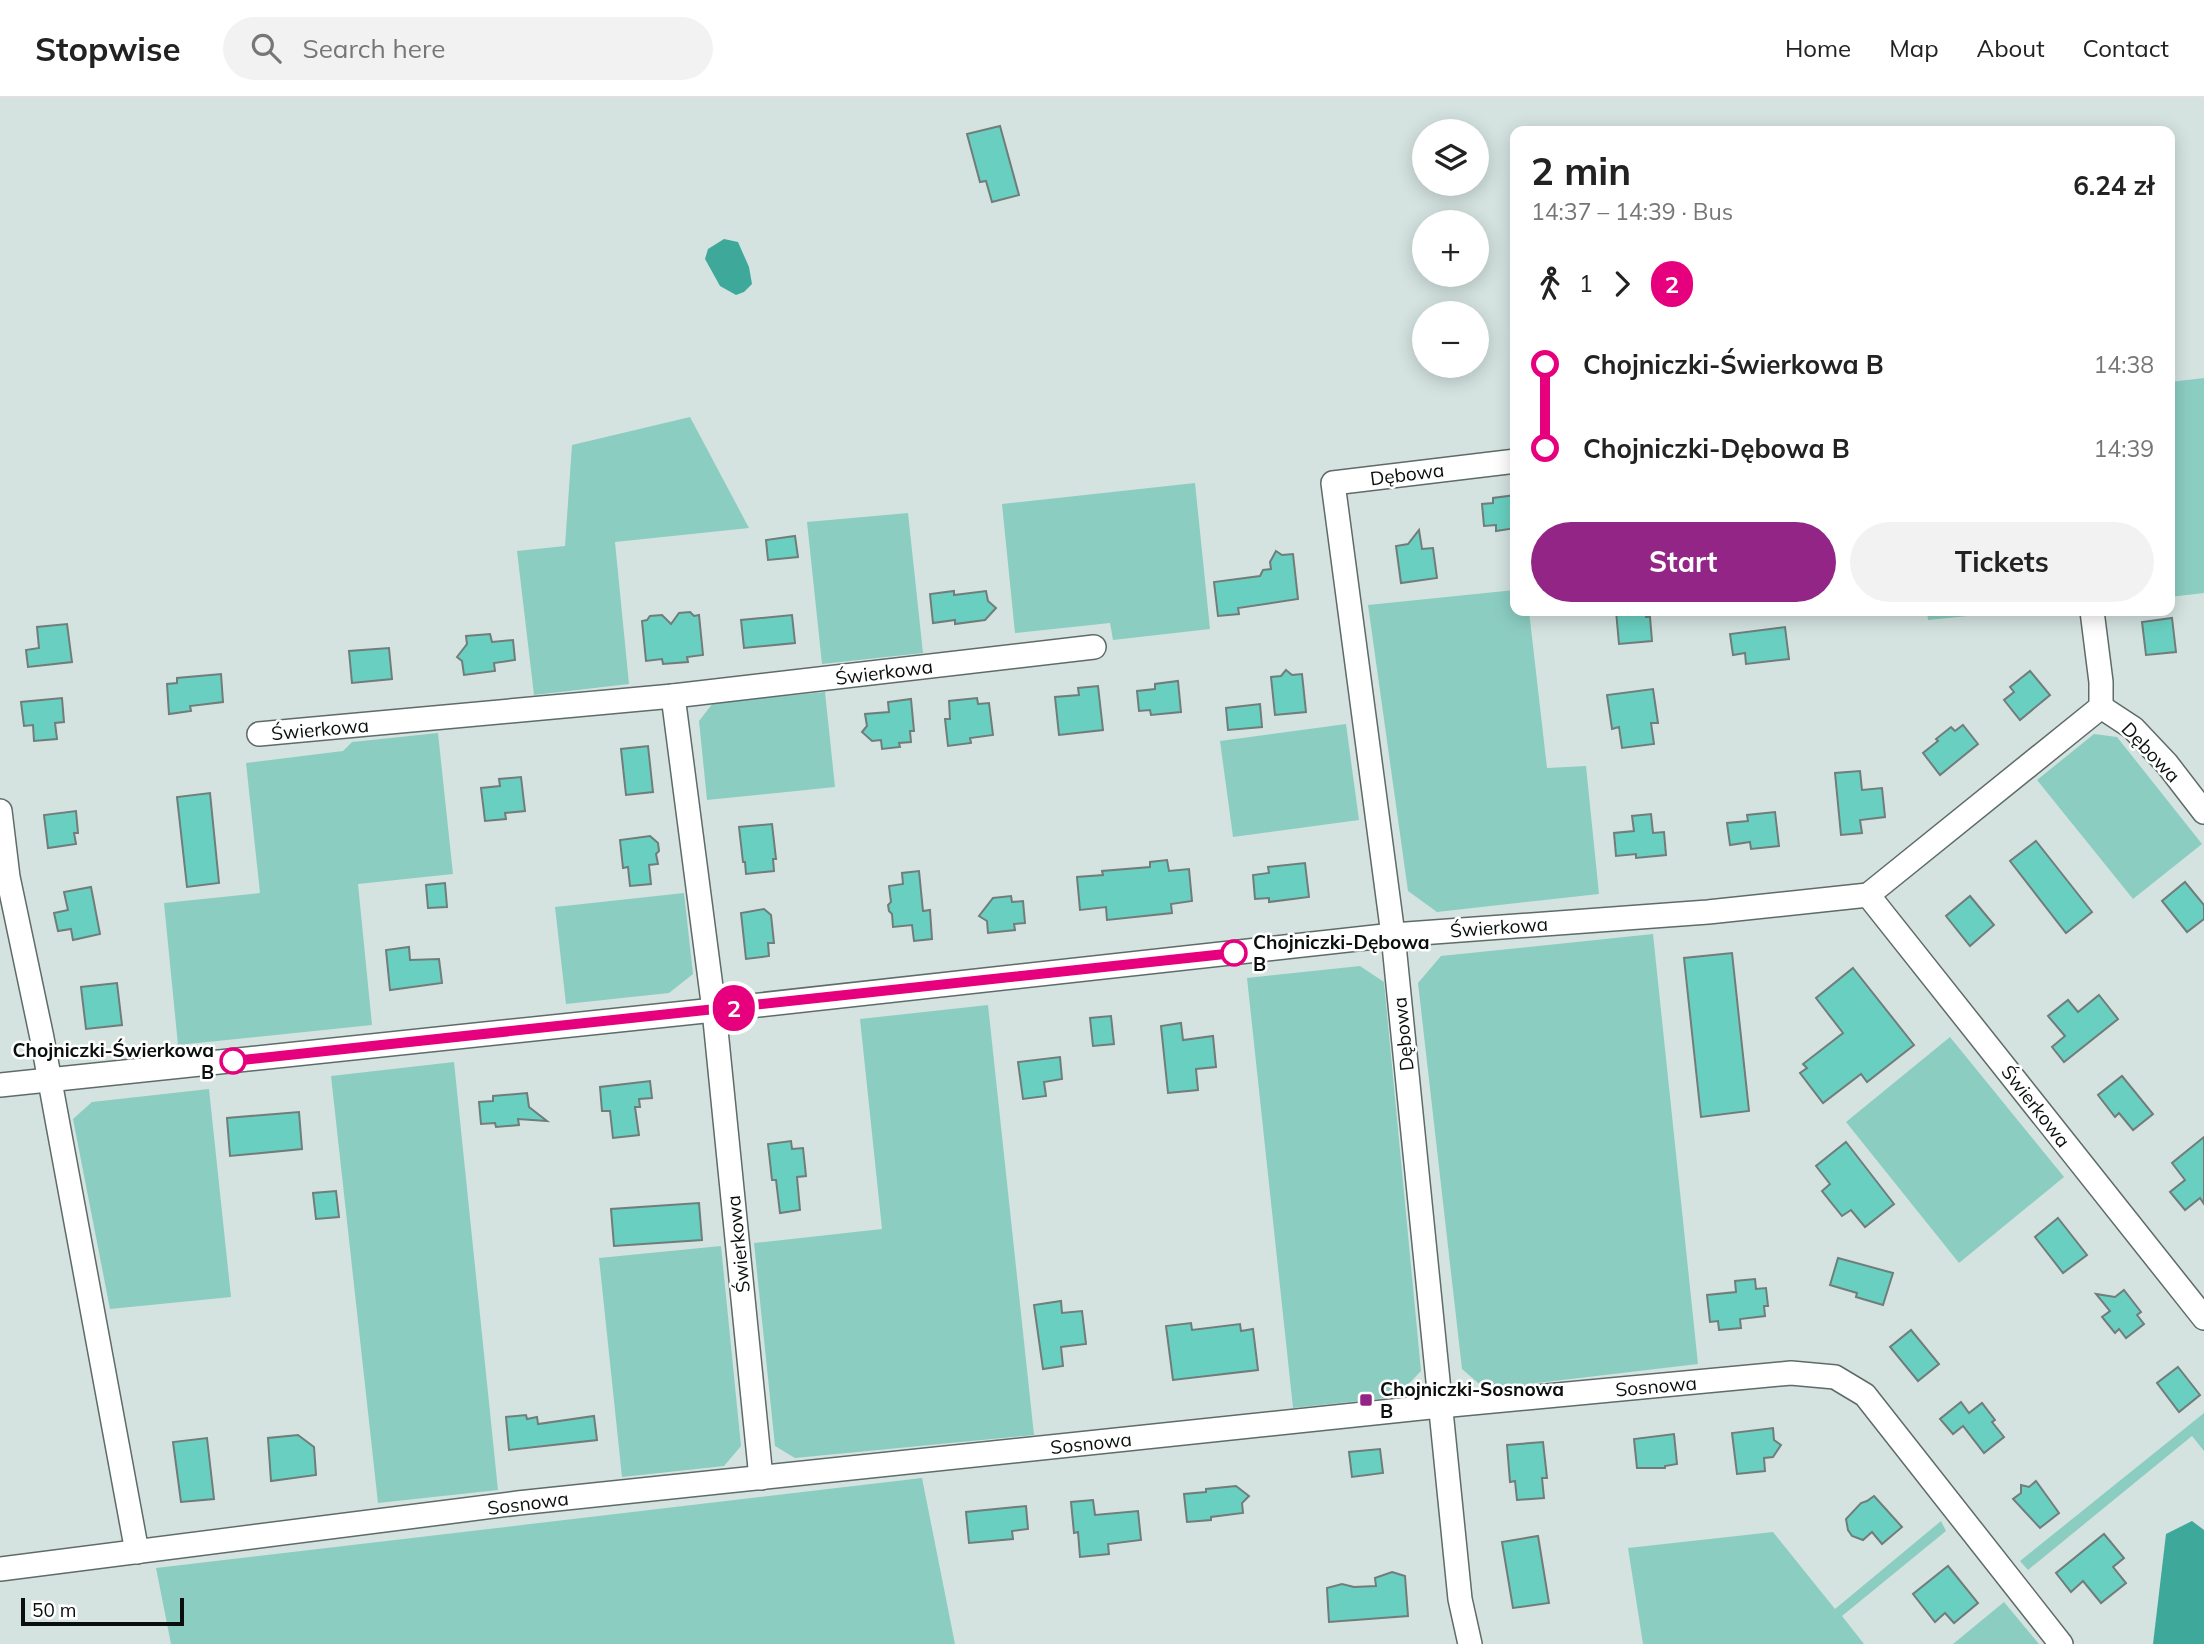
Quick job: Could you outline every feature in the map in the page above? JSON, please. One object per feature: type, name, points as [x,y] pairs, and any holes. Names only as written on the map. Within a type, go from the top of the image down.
[{"type":"street","name":"Dębowa","points":[[1470,1644],[1460,1599],[1393,935],[1333,483],[1510,462]]},
{"type":"street","points":[[1868,895],[2101,707],[2101,682],[2093,616]]},
{"type":"street","name":"Świerkowa","points":[[258,734],[673,696],[1094,647]]},
{"type":"street","name":"Świerkowa","points":[[673,696],[714,1010],[761,1478]]},
{"type":"street","name":"Dębowa","points":[[2101,707],[2133,728],[2167,764],[2204,812]]},
{"type":"street","points":[[0,811],[8,877],[49,1080],[137,1552]]},
{"type":"street","name":"Świerkowa","points":[[0,1085],[1393,935],[1708,912],[1868,895],[2204,1318]]},
{"type":"street","name":"Sosnowa","points":[[0,1569],[518,1503],[1440,1406],[1791,1373],[1835,1377],[1865,1395],[2061,1644]]},
{"type":"shaded area","points":[[724,239],[738,242],[749,267],[752,284],[736,295],[720,286],[705,259],[708,249]]},
{"type":"shaded area","points":[[2204,378],[2204,593],[2175,596],[2175,381]]},
{"type":"shaded area","points":[[690,417],[749,528],[615,542],[629,684],[534,695],[517,551],[565,546],[572,445]]},
{"type":"shaded area","points":[[1195,483],[1210,629],[1113,640],[1110,623],[1015,633],[1002,504]]},
{"type":"shaded area","points":[[908,513],[923,653],[822,664],[807,522]]},
{"type":"shaded area","points":[[1510,591],[1510,616],[1530,616],[1547,768],[1586,766],[1599,894],[1437,912],[1408,891],[1368,605]]},
{"type":"shaded area","points":[[1928,616],[1968,616],[1928,620]]},
{"type":"shaded area","points":[[825,692],[835,787],[707,800],[699,721],[713,703]]},
{"type":"shaded area","points":[[1346,724],[1359,820],[1233,837],[1220,741]]},
{"type":"shaded area","points":[[438,733],[453,874],[358,884],[372,1025],[178,1045],[164,903],[260,893],[246,763],[343,751],[352,742]]},
{"type":"shaded area","points":[[2094,734],[2117,737],[2202,844],[2133,899],[2037,780]]},
{"type":"shaded area","points":[[684,893],[693,974],[669,993],[566,1004],[555,907]]},
{"type":"shaded area","points":[[1653,934],[1698,1364],[1485,1389],[1462,1369],[1418,983],[1441,956]]},
{"type":"shaded area","points":[[1360,966],[1384,982],[1421,1371],[1396,1397],[1293,1408],[1247,978]]},
{"type":"shaded area","points":[[988,1005],[1034,1435],[795,1458],[775,1446],[754,1243],[882,1229],[860,1019]]},
{"type":"shaded area","points":[[1950,1037],[2064,1177],[1959,1263],[1846,1122]]},
{"type":"shaded area","points":[[454,1062],[498,1490],[378,1503],[331,1076]]},
{"type":"shaded area","points":[[209,1089],[231,1297],[110,1309],[73,1119],[92,1102]]},
{"type":"shaded area","points":[[721,1246],[741,1446],[724,1466],[622,1477],[599,1258]]},
{"type":"shaded area","points":[[2204,1413],[2204,1451],[2192,1436],[2028,1570],[2020,1561]]},
{"type":"shaded area","points":[[922,1478],[955,1644],[171,1644],[156,1568]]},
{"type":"shaded area","points":[[1941,1521],[1946,1531],[1842,1616],[1864,1644],[1643,1644],[1628,1548],[1773,1532],[1835,1609]]},
{"type":"shaded area","points":[[2192,1521],[2204,1530],[2204,1644],[2153,1644],[2166,1534]]},
{"type":"shaded area","points":[[2004,1602],[2039,1644],[1953,1644]]},
{"type":"building","points":[[1000,126],[1019,195],[992,202],[986,181],[980,182],[967,134]]},
{"type":"building","points":[[1510,496],[1510,529],[1496,531],[1496,525],[1484,526],[1482,504],[1493,503],[1493,498]]},
{"type":"building","points":[[1419,530],[1422,549],[1433,548],[1437,578],[1401,583],[1396,546],[1408,544]]},
{"type":"building","points":[[795,536],[798,557],[768,560],[766,540]]},
{"type":"building","points":[[1276,551],[1282,555],[1293,554],[1298,599],[1238,608],[1239,614],[1218,616],[1214,582],[1260,576],[1263,570],[1271,569],[1270,562]]},
{"type":"building","points":[[954,591],[954,595],[986,591],[988,601],[996,608],[985,620],[955,624],[955,620],[933,623],[930,594]]},
{"type":"building","points":[[690,612],[694,616],[699,615],[703,655],[687,657],[688,662],[663,664],[662,659],[646,661],[642,621],[650,616],[662,615],[671,624],[679,613]]},
{"type":"building","points":[[792,615],[795,643],[744,648],[741,620]]},
{"type":"building","points":[[1616,616],[1650,617],[1652,641],[1619,644]]},
{"type":"building","points":[[2172,618],[2176,652],[2146,655],[2142,622]]},
{"type":"building","points":[[67,624],[72,662],[28,667],[26,650],[39,648],[37,627]]},
{"type":"building","points":[[1785,627],[1789,659],[1746,664],[1745,653],[1733,655],[1730,634]]},
{"type":"building","points":[[490,634],[492,642],[513,640],[515,660],[494,663],[495,671],[464,675],[462,661],[457,657],[467,644],[466,636]]},
{"type":"building","points":[[389,648],[392,679],[352,683],[349,651]]},
{"type":"building","points":[[1286,670],[1292,675],[1302,674],[1306,712],[1275,715],[1271,677],[1281,676]]},
{"type":"building","points":[[2030,671],[2050,695],[2020,720],[2004,700],[2014,692],[2010,687]]},
{"type":"building","points":[[221,674],[223,702],[190,706],[191,711],[169,714],[167,684],[177,683],[177,678]]},
{"type":"building","points":[[1178,681],[1181,712],[1151,715],[1150,710],[1139,711],[1137,691],[1155,689],[1155,684]]},
{"type":"building","points":[[1098,686],[1103,730],[1059,735],[1055,697],[1079,695],[1078,688]]},
{"type":"building","points":[[1653,689],[1658,723],[1651,723],[1654,744],[1622,748],[1619,727],[1612,729],[1607,695]]},
{"type":"building","points":[[62,698],[64,722],[55,723],[57,739],[34,741],[33,725],[24,726],[21,702]]},
{"type":"building","points":[[977,698],[978,704],[989,703],[993,735],[970,738],[971,743],[948,746],[945,719],[950,719],[949,701]]},
{"type":"building","points":[[911,699],[914,731],[910,731],[911,742],[899,743],[900,747],[882,749],[881,740],[872,741],[862,732],[867,726],[865,714],[889,712],[888,702]]},
{"type":"building","points":[[1260,704],[1262,727],[1228,730],[1226,708]]},
{"type":"building","points":[[1963,725],[1978,744],[1940,775],[1923,753],[1951,727],[1955,731]]},
{"type":"building","points":[[648,746],[653,792],[626,795],[621,749]]},
{"type":"building","points":[[1860,771],[1862,790],[1882,788],[1885,817],[1860,820],[1862,833],[1841,835],[1835,773]]},
{"type":"building","points":[[521,777],[525,811],[505,813],[506,819],[485,821],[481,788],[500,786],[499,779]]},
{"type":"building","points":[[210,793],[219,883],[187,887],[177,797]]},
{"type":"building","points":[[76,811],[76,844],[48,848],[44,815]]},
{"type":"building","points":[[1775,812],[1779,846],[1751,849],[1750,842],[1730,845],[1727,823],[1748,821],[1747,815]]},
{"type":"building","points":[[1651,814],[1653,833],[1664,832],[1666,855],[1636,858],[1636,854],[1616,856],[1614,833],[1634,831],[1632,816]]},
{"type":"building","points":[[772,824],[776,859],[773,859],[774,871],[746,874],[739,827]]},
{"type":"building","points":[[650,836],[658,843],[659,851],[656,854],[658,864],[649,865],[651,884],[630,886],[628,867],[623,868],[620,840]]},
{"type":"building","points":[[2036,841],[2092,912],[2066,933],[2010,861]]},
{"type":"building","points":[[1167,860],[1169,871],[1189,869],[1192,901],[1171,904],[1172,913],[1107,920],[1106,907],[1080,910],[1077,877],[1103,875],[1102,871],[1150,867],[1150,862]]},
{"type":"building","points":[[1305,863],[1309,897],[1269,902],[1269,898],[1255,899],[1253,875],[1269,873],[1268,867]]},
{"type":"building","points":[[919,871],[923,911],[930,910],[932,939],[914,941],[912,925],[893,927],[888,905],[891,902],[889,886],[903,884],[902,873]]},
{"type":"building","points":[[2185,882],[2204,905],[2204,919],[2187,932],[2162,901]]},
{"type":"building","points":[[445,883],[447,907],[428,908],[426,885]]},
{"type":"building","points":[[91,887],[100,934],[73,940],[71,929],[58,931],[54,913],[68,910],[64,892]]},
{"type":"building","points":[[1011,896],[1012,902],[1023,901],[1025,923],[1014,924],[1015,930],[988,933],[987,921],[979,916],[993,898]]},
{"type":"building","points":[[1970,896],[1994,925],[1970,946],[1946,916]]},
{"type":"building","points":[[764,909],[771,915],[774,943],[768,943],[769,956],[746,959],[741,913]]},
{"type":"building","points":[[409,947],[410,960],[439,959],[442,983],[390,990],[386,950]]},
{"type":"building","points":[[1732,953],[1749,1111],[1701,1117],[1684,958]]},
{"type":"building","points":[[1853,968],[1914,1045],[1867,1082],[1861,1074],[1823,1103],[1800,1073],[1807,1068],[1803,1064],[1843,1033],[1816,998]]},
{"type":"building","points":[[117,983],[122,1025],[86,1029],[81,987]]},
{"type":"building","points":[[2099,995],[2118,1019],[2064,1062],[2052,1047],[2065,1036],[2048,1016],[2068,1000],[2078,1012]]},
{"type":"building","points":[[1111,1016],[1114,1044],[1093,1046],[1090,1018]]},
{"type":"building","points":[[1181,1023],[1183,1040],[1213,1036],[1216,1067],[1196,1069],[1198,1090],[1168,1093],[1161,1026]]},
{"type":"building","points":[[1060,1057],[1062,1079],[1044,1082],[1046,1096],[1023,1099],[1018,1062]]},
{"type":"building","points":[[2122,1076],[2153,1114],[2133,1130],[2119,1113],[2115,1117],[2098,1095]]},
{"type":"building","points":[[650,1081],[652,1098],[639,1099],[640,1107],[635,1107],[639,1135],[613,1138],[610,1111],[602,1111],[600,1087]]},
{"type":"building","points":[[527,1093],[529,1107],[547,1121],[518,1119],[519,1125],[496,1127],[495,1123],[481,1124],[479,1102],[493,1101],[493,1096]]},
{"type":"building","points":[[299,1112],[302,1149],[230,1156],[227,1118]]},
{"type":"building","points":[[2204,1137],[2204,1204],[2200,1198],[2185,1210],[2170,1192],[2185,1180],[2172,1163]]},
{"type":"building","points":[[791,1141],[792,1149],[803,1148],[806,1176],[797,1177],[800,1210],[780,1213],[776,1180],[772,1180],[768,1144]]},
{"type":"building","points":[[1846,1142],[1894,1204],[1865,1227],[1851,1210],[1842,1216],[1822,1191],[1830,1184],[1816,1166]]},
{"type":"building","points":[[336,1191],[339,1217],[316,1219],[313,1193]]},
{"type":"building","points":[[699,1203],[702,1240],[614,1246],[611,1209]]},
{"type":"building","points":[[2058,1218],[2087,1255],[2063,1273],[2035,1237]]},
{"type":"building","points":[[1838,1258],[1893,1273],[1883,1305],[1830,1285]]},
{"type":"building","points":[[1755,1279],[1756,1289],[1766,1288],[1768,1306],[1764,1306],[1765,1316],[1740,1319],[1741,1328],[1719,1330],[1718,1321],[1710,1322],[1707,1295],[1736,1292],[1735,1281]]},
{"type":"building","points":[[2124,1290],[2141,1312],[2137,1315],[2144,1324],[2126,1338],[2119,1329],[2115,1333],[2102,1317],[2110,1311],[2096,1294],[2115,1297]]},
{"type":"building","points":[[1061,1301],[1062,1313],[1082,1311],[1086,1344],[1061,1347],[1063,1366],[1043,1369],[1034,1305]]},
{"type":"building","points":[[1191,1323],[1192,1330],[1240,1324],[1241,1331],[1253,1329],[1258,1370],[1173,1380],[1166,1326]]},
{"type":"building","points":[[1911,1330],[1939,1364],[1918,1381],[1890,1347]]},
{"type":"building","points":[[2178,1367],[2200,1395],[2179,1412],[2157,1383]]},
{"type":"building","points":[[1961,1402],[1969,1413],[1982,1403],[2004,1437],[1984,1453],[1963,1426],[1953,1434],[1940,1419]]},
{"type":"building","points":[[526,1415],[527,1419],[537,1417],[538,1424],[594,1416],[597,1440],[509,1450],[506,1417]]},
{"type":"building","points":[[1773,1428],[1774,1440],[1781,1445],[1773,1457],[1764,1458],[1765,1471],[1737,1474],[1732,1433]]},
{"type":"building","points":[[1674,1434],[1677,1464],[1665,1468],[1637,1468],[1634,1439]]},
{"type":"building","points":[[298,1435],[314,1447],[316,1475],[271,1481],[268,1438]]},
{"type":"building","points":[[207,1438],[214,1499],[181,1502],[173,1442]]},
{"type":"building","points":[[1543,1442],[1547,1478],[1542,1478],[1544,1498],[1517,1500],[1515,1481],[1510,1482],[1507,1445]]},
{"type":"building","points":[[1380,1449],[1383,1473],[1352,1477],[1349,1452]]},
{"type":"building","points":[[2036,1481],[2059,1513],[2040,1528],[2013,1499],[2021,1493],[2021,1485],[2029,1487]]},
{"type":"building","points":[[1236,1486],[1249,1496],[1242,1503],[1243,1513],[1187,1522],[1184,1494]]},
{"type":"building","points":[[1874,1496],[1902,1527],[1882,1544],[1872,1532],[1863,1540],[1852,1536],[1846,1519],[1861,1503]]},
{"type":"building","points":[[1093,1500],[1095,1515],[1138,1511],[1141,1540],[1108,1544],[1109,1554],[1080,1557],[1071,1502]]},
{"type":"building","points":[[1026,1506],[1028,1529],[1012,1531],[1013,1539],[969,1543],[966,1512]]},
{"type":"building","points":[[2104,1534],[2124,1558],[2113,1567],[2126,1583],[2101,1603],[2083,1581],[2071,1592],[2056,1573]]},
{"type":"building","points":[[1538,1536],[1549,1603],[1513,1608],[1502,1542]]},
{"type":"building","points":[[1948,1566],[1978,1603],[1954,1623],[1945,1613],[1935,1622],[1913,1594]]},
{"type":"building","points":[[1392,1572],[1405,1576],[1408,1616],[1329,1622],[1327,1588],[1342,1584],[1354,1587],[1376,1586],[1375,1578]]},
{"type":"bus line","name":"2","points":[[233,1061],[1234,953]]},
{"type":"place","name":"Chojniczki-Dębowa B","points":[[1234,953]]},
{"type":"place","name":"Chojniczki-Świerkowa B","points":[[233,1061]]},
{"type":"place","name":"Chojniczki-Sosnowa B","points":[[1366,1400]]}]
